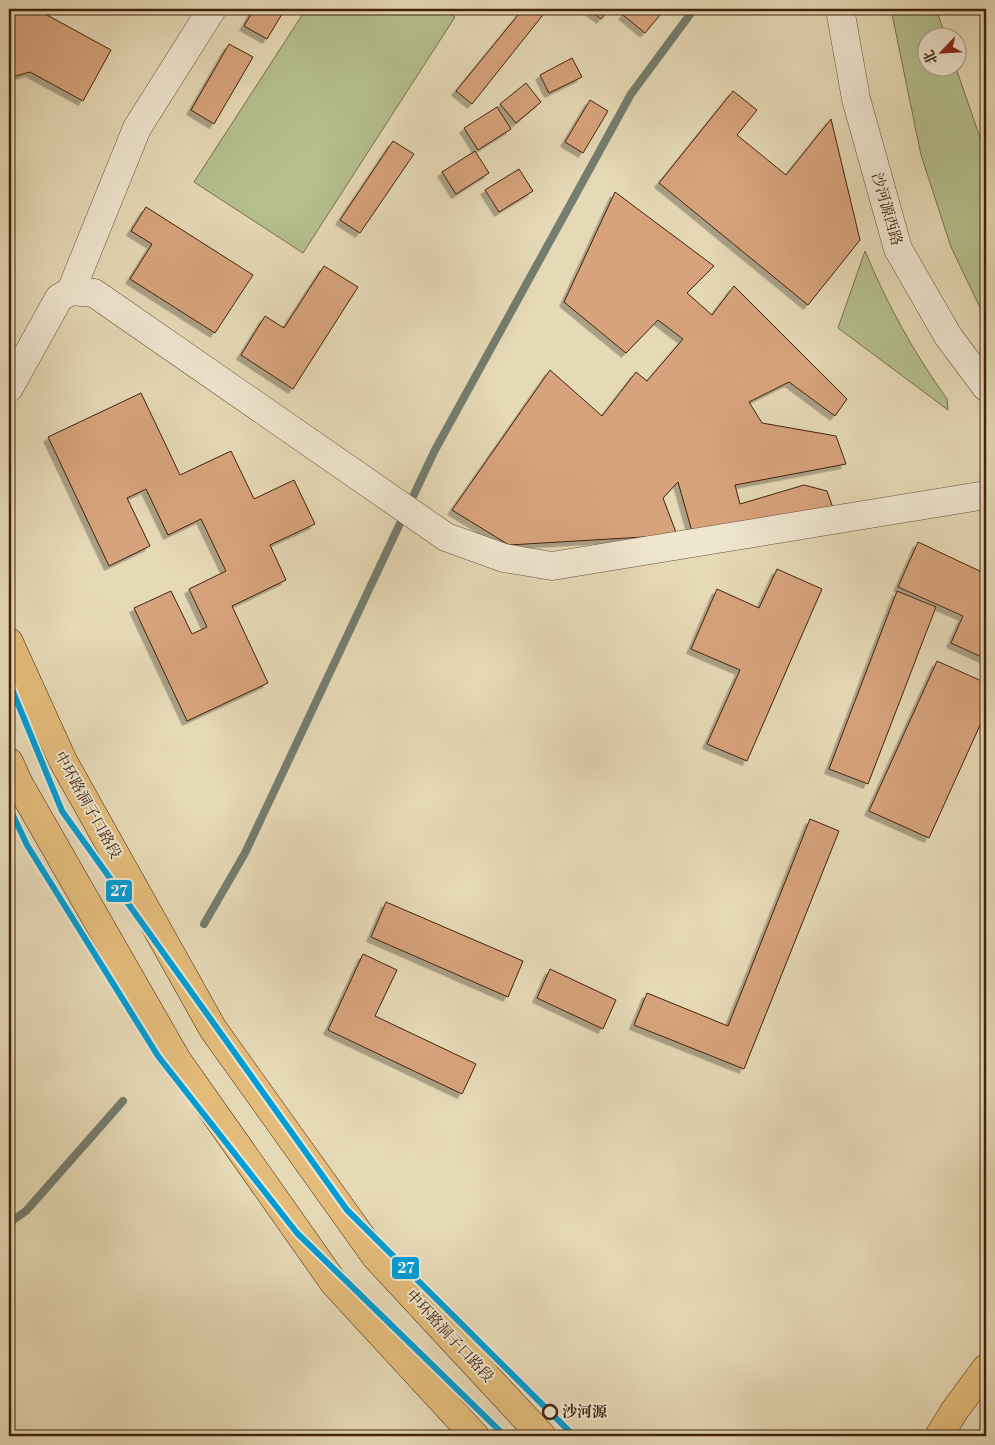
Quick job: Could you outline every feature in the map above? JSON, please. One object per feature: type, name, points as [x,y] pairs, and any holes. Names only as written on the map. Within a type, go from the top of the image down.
[{"type":"main road","name":"中环路洞子口路段","points":[[9,642],[63,761],[213,1029],[376,1257],[542,1436]]},
{"type":"main road","points":[[9,762],[24,793],[183,1068],[334,1283],[475,1436]]},
{"type":"main road","points":[[939,1436],[955,1410],[986,1368]]},
{"type":"street","points":[[71,291],[137,128],[212,9]]},
{"type":"street","name":"沙河源西路","points":[[840,9],[856,99],[898,249],[948,336],[986,387]]},
{"type":"street","points":[[9,388],[59,298],[71,291],[94,293],[446,536],[504,558],[552,566],[986,495]]},
{"type":"green space","points":[[306,9],[443,9],[455,17],[303,253],[194,182]]},
{"type":"green space","points":[[891,9],[936,9],[943,28],[918,28],[918,78],[959,78],[986,155],[986,320],[951,247],[921,155]]},
{"type":"green space","points":[[865,251],[882,290],[902,328],[923,364],[947,399],[948,410],[838,328]]},
{"type":"building","points":[[19,9],[36,9],[111,50],[83,101],[30,72],[9,78],[9,12]]},
{"type":"building","points":[[254,9],[285,9],[267,39],[244,26]]},
{"type":"building","points":[[523,9],[544,9],[546,11],[472,104],[456,91]]},
{"type":"building","points":[[588,9],[610,9],[601,19]]},
{"type":"building","points":[[628,9],[665,9],[645,33],[623,15]]},
{"type":"building","points":[[229,44],[253,57],[214,124],[191,110]]},
{"type":"building","points":[[572,58],[582,77],[549,93],[540,75]]},
{"type":"building","points":[[526,83],[541,102],[516,123],[500,104]]},
{"type":"building","points":[[733,91],[757,110],[737,135],[786,175],[831,119],[860,240],[808,305],[659,183]]},
{"type":"building","points":[[590,100],[608,111],[583,153],[565,142]]},
{"type":"building","points":[[497,107],[511,129],[478,150],[464,128]]},
{"type":"building","points":[[393,141],[414,154],[360,233],[340,220]]},
{"type":"building","points":[[475,151],[489,173],[456,194],[442,172]]},
{"type":"building","points":[[519,169],[533,191],[499,212],[485,190]]},
{"type":"building","points":[[615,192],[714,266],[687,293],[712,315],[734,286],[847,399],[835,416],[789,382],[749,402],[762,423],[836,436],[846,464],[735,485],[740,504],[804,485],[827,491],[834,511],[693,535],[678,482],[663,498],[677,535],[509,545],[452,510],[550,370],[602,416],[636,372],[647,381],[683,339],[658,320],[626,353],[564,302]]},
{"type":"building","points":[[146,207],[253,275],[215,333],[130,279],[152,244],[131,231]]},
{"type":"building","points":[[324,266],[358,287],[293,389],[241,355],[265,316],[284,328]]},
{"type":"building","points":[[141,393],[180,475],[231,451],[254,499],[294,480],[315,524],[270,545],[286,580],[232,606],[268,683],[187,721],[134,608],[171,591],[192,634],[207,627],[189,589],[226,571],[201,519],[168,535],[146,489],[127,498],[150,546],[109,566],[48,437]]},
{"type":"building","points":[[918,542],[986,574],[986,659],[951,643],[963,616],[898,587]]},
{"type":"building","points":[[777,569],[822,589],[747,761],[707,744],[740,670],[691,649],[717,589],[759,608]]},
{"type":"building","points":[[897,591],[936,607],[868,784],[829,769]]},
{"type":"building","points":[[937,661],[986,683],[986,712],[929,838],[869,811]]},
{"type":"building","points":[[810,819],[839,831],[744,1069],[634,1025],[647,993],[728,1026]]},
{"type":"building","points":[[386,902],[523,961],[508,997],[371,937]]},
{"type":"building","points":[[363,954],[397,970],[375,1016],[476,1064],[462,1094],[328,1030]]},
{"type":"building","points":[[550,969],[616,1000],[603,1029],[537,998]]},
{"type":"waterway","points":[[409,505],[435,450],[631,94],[694,9]]},
{"type":"waterway","points":[[204,924],[245,853],[404,515]]},
{"type":"waterway","points":[[9,1223],[26,1211],[123,1101]]},
{"type":"transit line","name":"27","points":[[9,682],[62,811],[347,1210],[574,1436]]},
{"type":"transit line","name":"27","points":[[9,807],[27,845],[158,1056],[297,1233],[505,1436]]},
{"type":"place","name":"沙河源","points":[[550,1412]]}]
